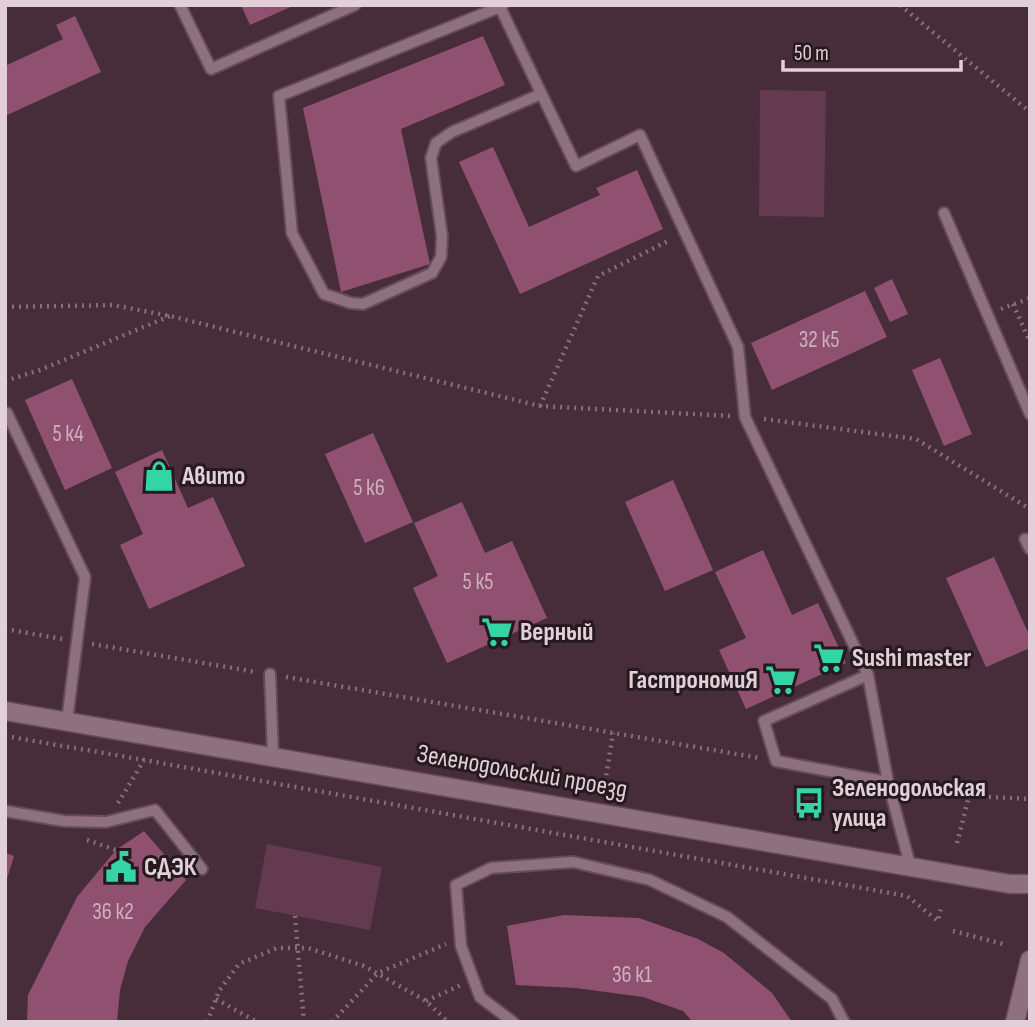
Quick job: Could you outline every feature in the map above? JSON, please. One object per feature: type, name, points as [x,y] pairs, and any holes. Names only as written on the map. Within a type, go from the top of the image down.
[{"type":"street","name":"Зеленодольский проезд","points":[[5,711],[1010,884],[1030,884]]},
{"type":"street","points":[[1015,1022],[1030,960]]},
{"type":"lane","points":[[180,5],[211,69],[355,5]]},
{"type":"lane","points":[[541,94],[452,132],[436,144],[431,158],[442,236],[441,257],[432,273],[363,304],[351,303],[324,294],[292,233],[279,96],[501,6],[576,166],[640,135],[738,347],[745,417],[868,675],[888,782],[910,865]]},
{"type":"lane","points":[[944,213],[1030,414]]},
{"type":"lane","points":[[8,413],[85,577],[67,721]]},
{"type":"lane","points":[[270,674],[273,756]]},
{"type":"lane","points":[[868,675],[764,721],[776,761],[888,782]]},
{"type":"lane","points":[[5,811],[64,821],[106,822],[155,810],[202,869]]},
{"type":"lane","points":[[513,1022],[480,997],[461,946],[456,885],[491,868],[573,862],[650,880],[727,917],[832,999],[844,1022]]},
{"type":"path","points":[[900,5],[1030,112]]},
{"type":"path","points":[[540,406],[598,276],[685,232]]},
{"type":"path","points":[[1030,298],[1013,304],[1030,342]]},
{"type":"path","points":[[5,307],[113,305],[170,316],[540,406],[745,417],[916,439],[1030,509]]},
{"type":"path","points":[[5,382],[170,316]]},
{"type":"path","points":[[5,629],[776,761]]},
{"type":"path","points":[[596,841],[613,733]]},
{"type":"path","points":[[5,736],[907,896],[938,920],[942,908]]},
{"type":"path","points":[[106,822],[144,760]]},
{"type":"path","points":[[888,782],[969,796],[1030,799]]},
{"type":"path","points":[[957,842],[969,796]]},
{"type":"path","points":[[295,916],[304,1022]]},
{"type":"path","points":[[953,930],[1007,945]]},
{"type":"path","points":[[332,1022],[378,973],[460,938]]},
{"type":"path","points":[[207,1022],[219,992],[239,964],[277,948],[308,948],[364,966],[426,1001],[448,1022]]},
{"type":"path","points":[[426,1001],[473,980]]},
{"type":"path","points":[[216,999],[257,1022]]},
{"type":"shaded area","points":[[760,90],[826,91],[824,217],[759,216]]},
{"type":"shaded area","points":[[267,844],[382,867],[370,930],[255,908]]},
{"type":"building","points":[[241,5],[295,5],[250,25]]},
{"type":"building","points":[[75,16],[101,72],[5,116],[5,66],[63,39],[56,25]]},
{"type":"building","points":[[483,36],[505,85],[401,129],[430,264],[341,292],[303,108]]},
{"type":"building","points":[[493,147],[529,227],[600,195],[596,188],[637,170],[663,229],[520,294],[459,162]]},
{"type":"building","points":[[892,279],[908,314],[890,322],[874,288]]},
{"type":"building","points":[[865,291],[887,337],[772,390],[751,343]]},
{"type":"building","points":[[940,358],[972,434],[944,446],[912,370]]},
{"type":"building","points":[[72,379],[112,468],[65,490],[25,400]]},
{"type":"building","points":[[373,433],[413,522],[365,543],[325,454]]},
{"type":"building","points":[[162,450],[188,508],[213,497],[245,566],[149,609],[120,545],[143,534],[115,472]]},
{"type":"building","points":[[673,480],[713,570],[665,591],[625,502]]},
{"type":"building","points":[[462,502],[485,553],[512,541],[547,618],[447,663],[413,588],[438,576],[414,523]]},
{"type":"building","points":[[763,550],[792,615],[818,603],[846,663],[746,709],[719,650],[746,638],[715,572]]},
{"type":"building","points":[[994,557],[1030,637],[1030,648],[986,667],[946,578]]},
{"type":"building","points":[[144,831],[186,880],[145,927],[128,961],[120,990],[117,1022],[27,1022],[28,995],[77,897],[116,850]]},
{"type":"building","points":[[5,853],[14,856],[6,882],[5,882]]},
{"type":"building","points":[[564,915],[639,918],[698,939],[724,953],[772,993],[792,1022],[693,1022],[683,1011],[643,997],[576,988],[516,985],[507,926]]},
{"type":"place","name":"Авито","points":[[159,476]]},
{"type":"place","name":"Верный","points":[[497,632]]},
{"type":"place","name":"Sushi master","points":[[829,658]]},
{"type":"place","name":"ГастрономиЯ","points":[[781,680]]},
{"type":"place","name":"Зеленодольская улица","points":[[809,803]]},
{"type":"place","name":"СДЭК","points":[[121,867]]}]
